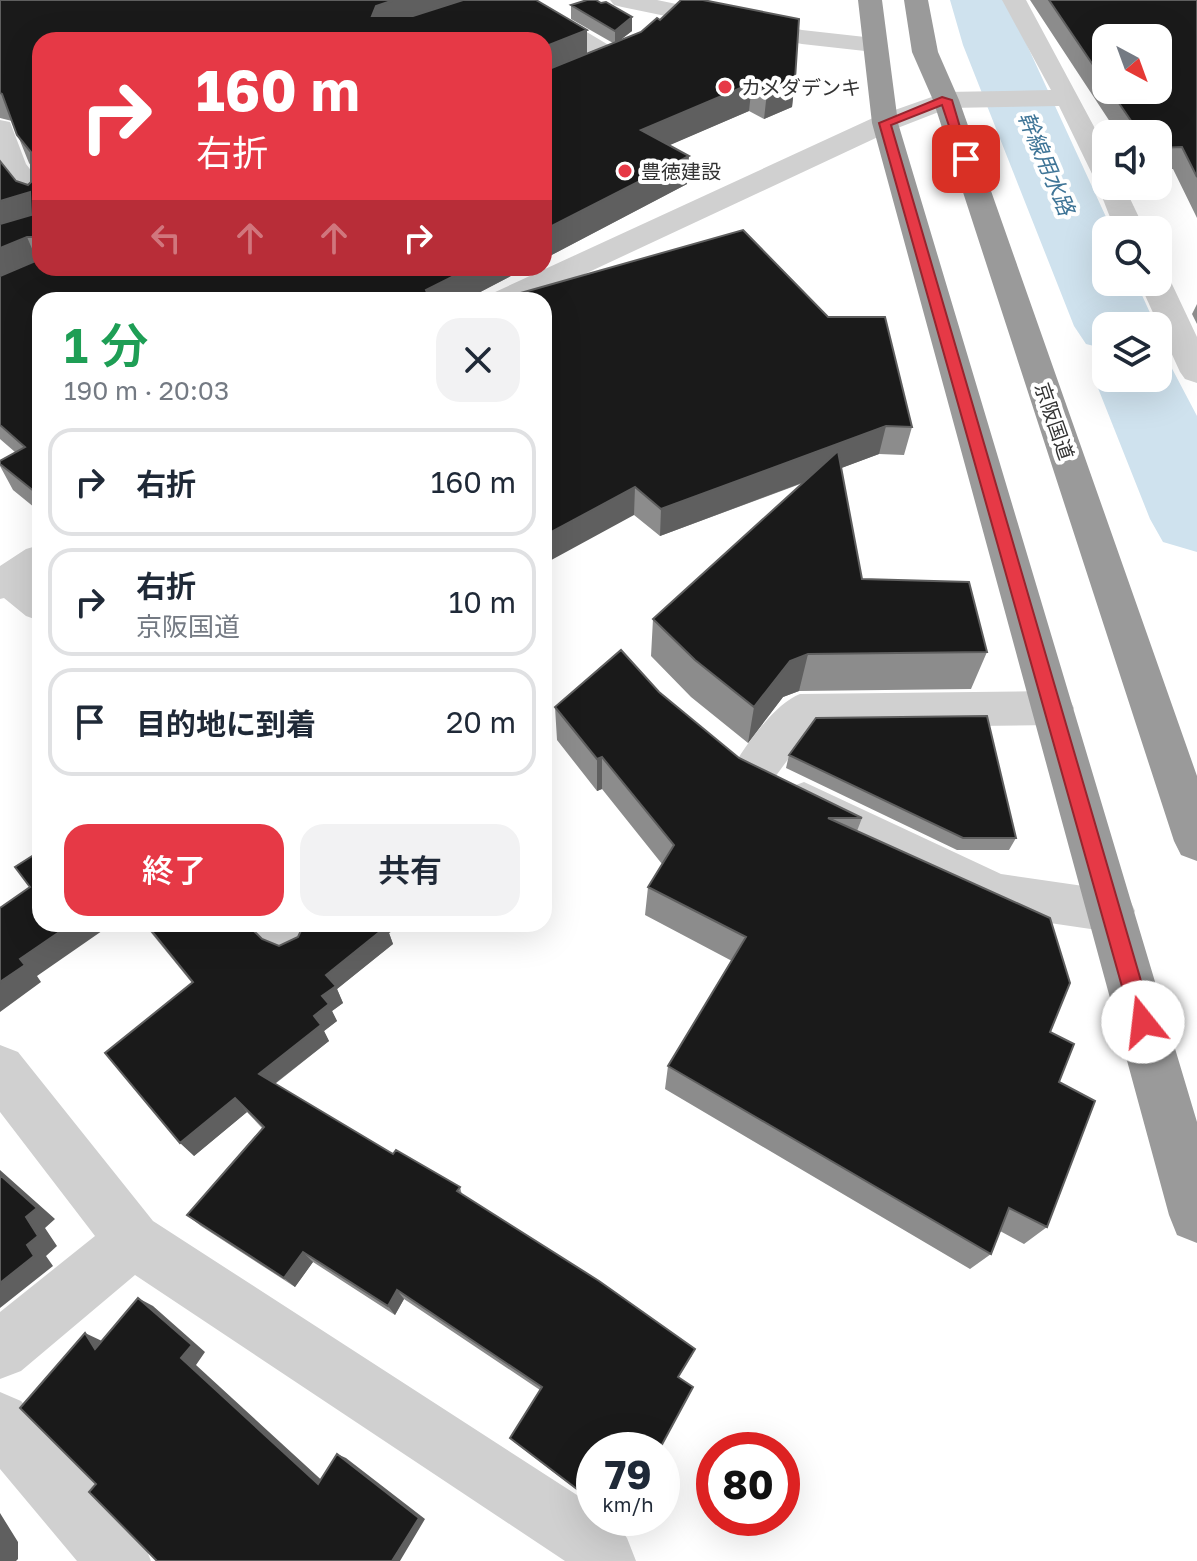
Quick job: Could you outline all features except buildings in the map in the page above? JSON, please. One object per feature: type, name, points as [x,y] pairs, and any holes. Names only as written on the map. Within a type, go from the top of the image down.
[{"type":"highway","points":[[870,0],[885,123],[1197,1215]]},
{"type":"highway","name":"京阪国道","points":[[916,0],[925,52],[946,100],[1197,841]]},
{"type":"street","points":[[622,0],[802,37],[874,45]]},
{"type":"street","points":[[508,2],[622,55],[586,70]]},
{"type":"street","points":[[1024,3],[1092,149]]},
{"type":"street","points":[[653,30],[676,10]]},
{"type":"street","points":[[552,267],[810,161],[885,123],[946,100],[1068,98]]},
{"type":"street","points":[[9,148],[32,187]]},
{"type":"street","points":[[100,276],[112,292]]},
{"type":"street","points":[[514,292],[534,276]]},
{"type":"street","points":[[1172,290],[1197,294]]},
{"type":"street","points":[[1161,296],[1197,372]]},
{"type":"street","points":[[16,575],[32,596]]},
{"type":"street","points":[[1053,708],[800,711],[735,762],[995,894],[1111,911]]},
{"type":"street","points":[[0,1070],[133,1241],[588,1539],[604,1561]]},
{"type":"street","points":[[0,1350],[133,1241]]},
{"type":"street","points":[[0,1422],[119,1561]]},
{"type":"waterway","name":"幹線用水路","points":[[980,0],[995,45],[1109,312]]},
{"type":"waterway","name":"幹線用水路","points":[[1143,392],[1197,519]]},
{"type":"place","name":"カメダデンキ","points":[[725,87]]},
{"type":"place","name":"豊徳建設","points":[[625,171]]},
{"type":"route","points":[[966,159],[946,100],[885,123],[1143,1022]]}]
